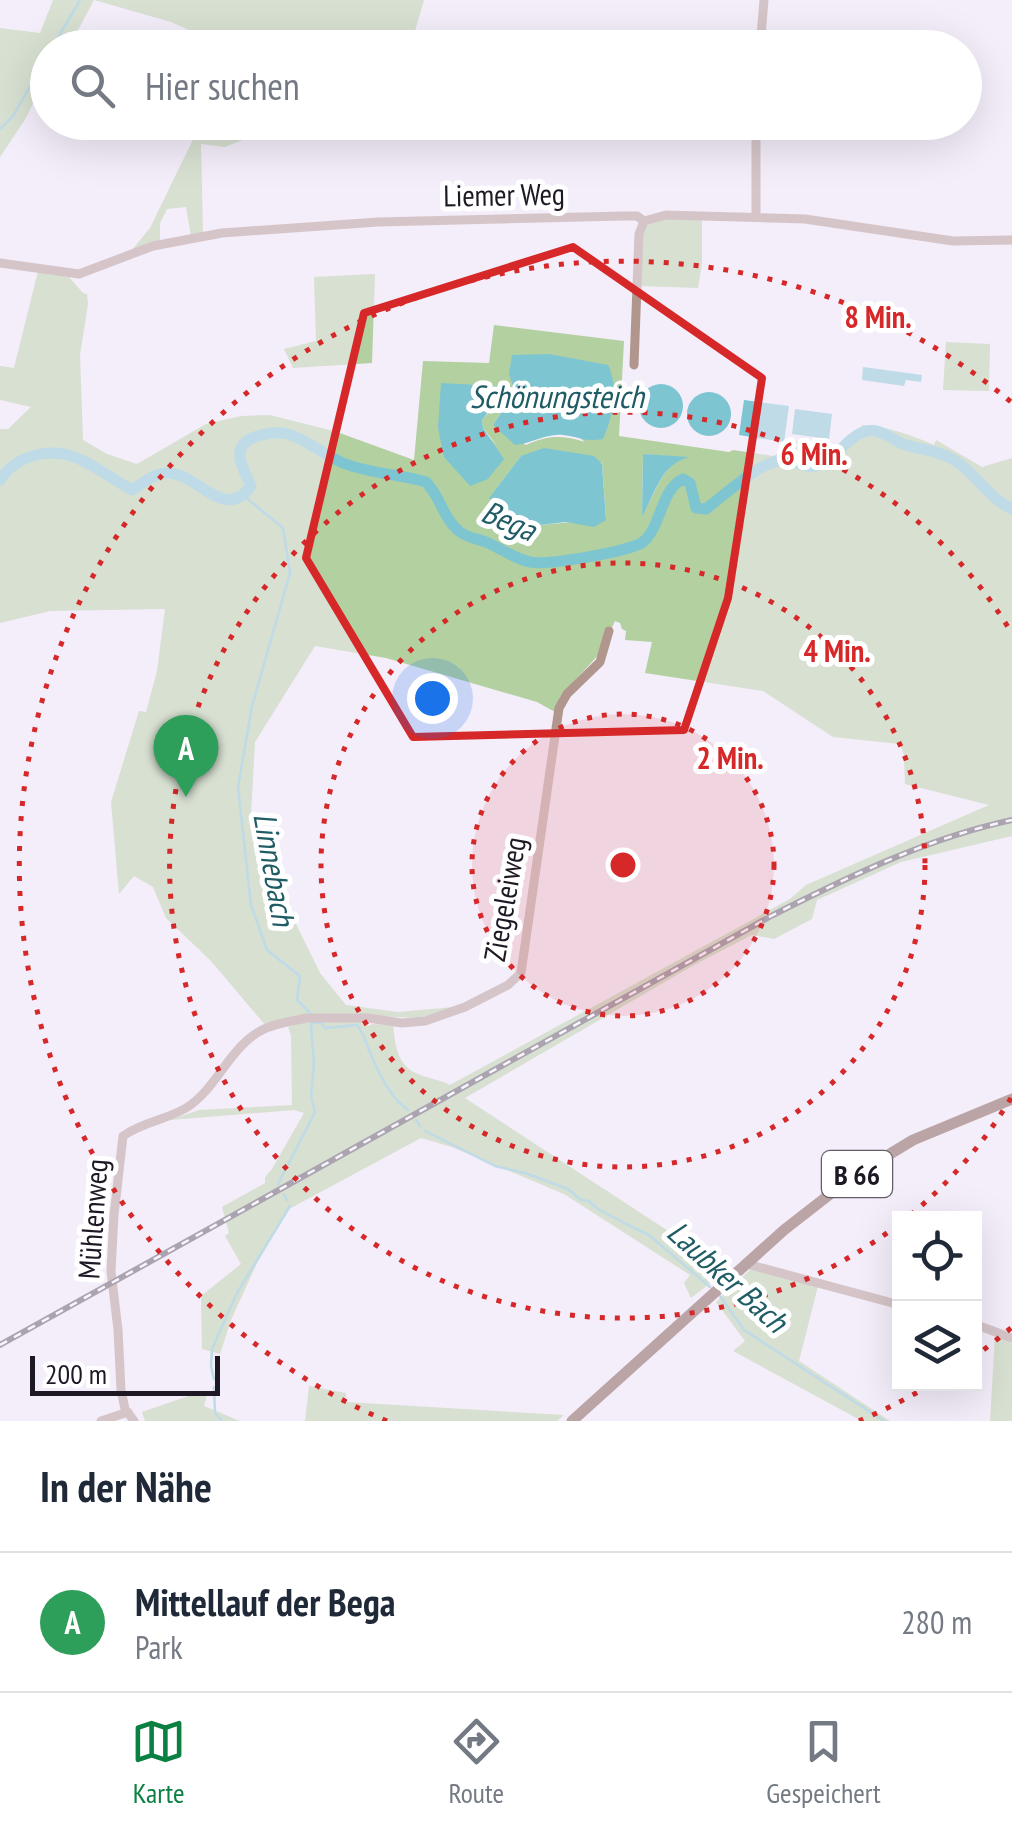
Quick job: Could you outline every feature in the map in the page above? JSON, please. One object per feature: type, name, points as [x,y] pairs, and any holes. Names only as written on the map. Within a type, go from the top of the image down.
[{"type":"main road","name":"B 66","points":[[572,1421],[820,1201],[886,1155],[943,1126],[1012,1100]]},
{"type":"street","points":[[762,30],[764,0]]},
{"type":"street","points":[[756,140],[756,216]]},
{"type":"street","name":"Liemer Weg","points":[[0,263],[79,274],[153,246],[222,232],[384,222],[624,216],[637,216],[644,221],[666,214],[805,219],[954,240],[1012,240]]},
{"type":"street","points":[[634,364],[638,234],[644,221]]},
{"type":"street","name":"Ziegeleiweg","points":[[123,1136],[198,1099],[235,1054],[263,1029],[310,1018],[425,1021],[480,1000],[512,982],[520,973],[559,708],[600,662],[609,632]]},
{"type":"street","name":"Mühlenweg","points":[[123,1136],[111,1270],[121,1390],[125,1409],[131,1416]]},
{"type":"street","points":[[746,1264],[892,1304]]},
{"type":"street","points":[[982,1327],[1012,1338]]},
{"type":"street","points":[[101,1421],[131,1416]]},
{"type":"highlighted area","points":[[573,247],[762,378],[728,598],[684,730],[413,737],[306,558],[364,313]]},
{"type":"green space","points":[[53,0],[94,0],[78,30],[41,30]]},
{"type":"green space","points":[[94,0],[424,0],[415,30],[189,30]]},
{"type":"green space","points":[[0,28],[30,32],[30,110],[0,157]]},
{"type":"green space","points":[[193,140],[243,140],[225,147],[201,144],[203,234],[191,236],[186,207],[167,209],[160,223],[160,242],[132,250],[150,228]]},
{"type":"green space","points":[[702,216],[698,288],[640,286],[640,240],[647,224],[665,217]]},
{"type":"green space","points":[[38,271],[69,277],[87,294],[80,355],[83,440],[107,454],[137,464],[206,424],[241,416],[270,415],[337,432],[414,460],[423,361],[489,363],[494,325],[624,341],[619,436],[773,456],[787,449],[789,440],[836,446],[863,425],[900,432],[934,445],[936,440],[982,467],[1012,458],[1012,836],[901,862],[817,900],[812,919],[774,939],[752,935],[465,1098],[708,1257],[728,1266],[691,1298],[684,1283],[690,1275],[564,1194],[421,1138],[289,1209],[257,1263],[220,1354],[202,1349],[201,1296],[241,1264],[225,1236],[229,1233],[222,1207],[265,1183],[304,1113],[294,1110],[170,1120],[199,1110],[292,1105],[288,1027],[305,1022],[266,1026],[211,961],[166,918],[153,887],[134,876],[119,894],[111,802],[139,711],[146,712],[157,671],[165,609],[50,611],[0,623],[0,429],[8,429],[31,407],[0,400],[0,366],[14,368]],"holes":[[[441,384],[491,410],[482,420],[483,428],[498,447]],[[513,385],[585,442],[555,437],[526,445],[493,425],[510,399]],[[643,454],[685,458],[669,468],[642,514]],[[521,456],[602,463],[606,519],[540,525],[490,497]],[[615,621],[626,631],[625,640],[652,642],[645,673],[763,691],[833,737],[900,744],[905,784],[989,805],[806,885],[790,899],[450,1085],[406,1066],[396,1047],[393,1025],[368,1026],[356,1015],[419,1018],[454,1007],[398,1012],[346,1005],[320,973],[275,881],[251,814],[255,742],[315,646],[386,658],[537,702],[555,712],[560,697],[601,652]]]},
{"type":"green space","points":[[375,274],[372,363],[293,368],[284,349],[316,341],[314,277]]},
{"type":"green space","points":[[946,342],[990,344],[989,391],[943,390]]},
{"type":"green space","points":[[751,1269],[818,1286],[799,1361],[890,1421],[862,1421],[733,1351],[745,1341],[716,1302]]},
{"type":"green space","points":[[995,1335],[1012,1343],[1012,1421],[990,1421]]},
{"type":"green space","points":[[309,1386],[346,1393],[346,1402],[564,1415],[557,1421],[305,1421]]},
{"type":"green space","points":[[200,1392],[207,1395],[204,1406],[240,1421],[145,1421],[142,1412]]},
{"type":"water","name":"Schönungsteich","points":[[549,354],[608,365],[613,402],[603,439],[557,435],[515,445],[493,425],[510,399],[512,355]]},
{"type":"water","points":[[863,367],[922,375],[921,382],[906,380],[904,386],[862,380]]},
{"type":"water","name":"Schönungsteich","points":[[441,383],[504,389],[482,420],[483,428],[504,459],[488,479],[470,486],[444,457],[438,428]]},
{"type":"water","points":[[661,384],[676,391],[683,406],[676,421],[661,428],[646,421],[639,406],[646,391]]},
{"type":"water","points":[[709,392],[724,399],[731,414],[724,429],[709,436],[694,429],[687,414],[694,399]]},
{"type":"water","points":[[744,400],[789,406],[784,442],[739,435]]},
{"type":"water","points":[[795,409],[832,414],[829,439],[792,434]]},
{"type":"water","name":"Schönungsteich","points":[[544,448],[594,456],[602,464],[606,520],[594,527],[566,522],[540,525],[513,516],[489,498],[521,456]]},
{"type":"water","name":"Schönungsteich","points":[[643,454],[689,457],[665,473],[642,516]]},
{"type":"waterway","points":[[62,30],[80,0]]},
{"type":"waterway","points":[[0,129],[13,116],[30,86]]},
{"type":"waterway","name":"Bega","points":[[0,480],[24,459],[55,453],[84,461],[132,490],[168,473],[231,500],[251,486],[240,457],[243,445],[262,435],[284,433],[353,467],[426,482],[460,532],[519,559],[539,563],[606,553],[643,542],[670,491],[683,479],[690,483],[696,508],[706,509],[764,466],[783,460],[819,465],[855,436],[873,431],[954,460],[1012,509]]},
{"type":"waterway","name":"Linnebach","points":[[244,496],[283,528],[290,573],[252,706],[238,787],[251,905],[267,950],[300,976],[297,1000],[310,1013],[314,1063],[311,1096],[315,1112],[278,1184]]},
{"type":"waterway","name":"Laubker Bach","points":[[312,1023],[321,1023],[325,1028],[357,1025],[386,1086],[408,1110]]},
{"type":"waterway","name":"Laubker Bach","points":[[416,1120],[420,1126]]},
{"type":"waterway","name":"Laubker Bach","points":[[425,1131],[495,1166],[568,1189],[581,1200],[649,1235],[710,1287]]},
{"type":"waterway","name":"Linnebach","points":[[284,1195],[287,1200]]},
{"type":"waterway","name":"Linnebach","points":[[214,1379],[212,1349],[237,1293],[290,1206]]},
{"type":"waterway","name":"Laubker Bach","points":[[720,1296],[744,1330],[884,1421]]},
{"type":"waterway","name":"Linnebach","points":[[214,1387],[215,1413],[222,1421]]},
{"type":"railway","points":[[0,1345],[773,915],[920,848],[1012,820]]},
{"type":"place","name":"Mittellauf der Bega","points":[[186,797]]}]
